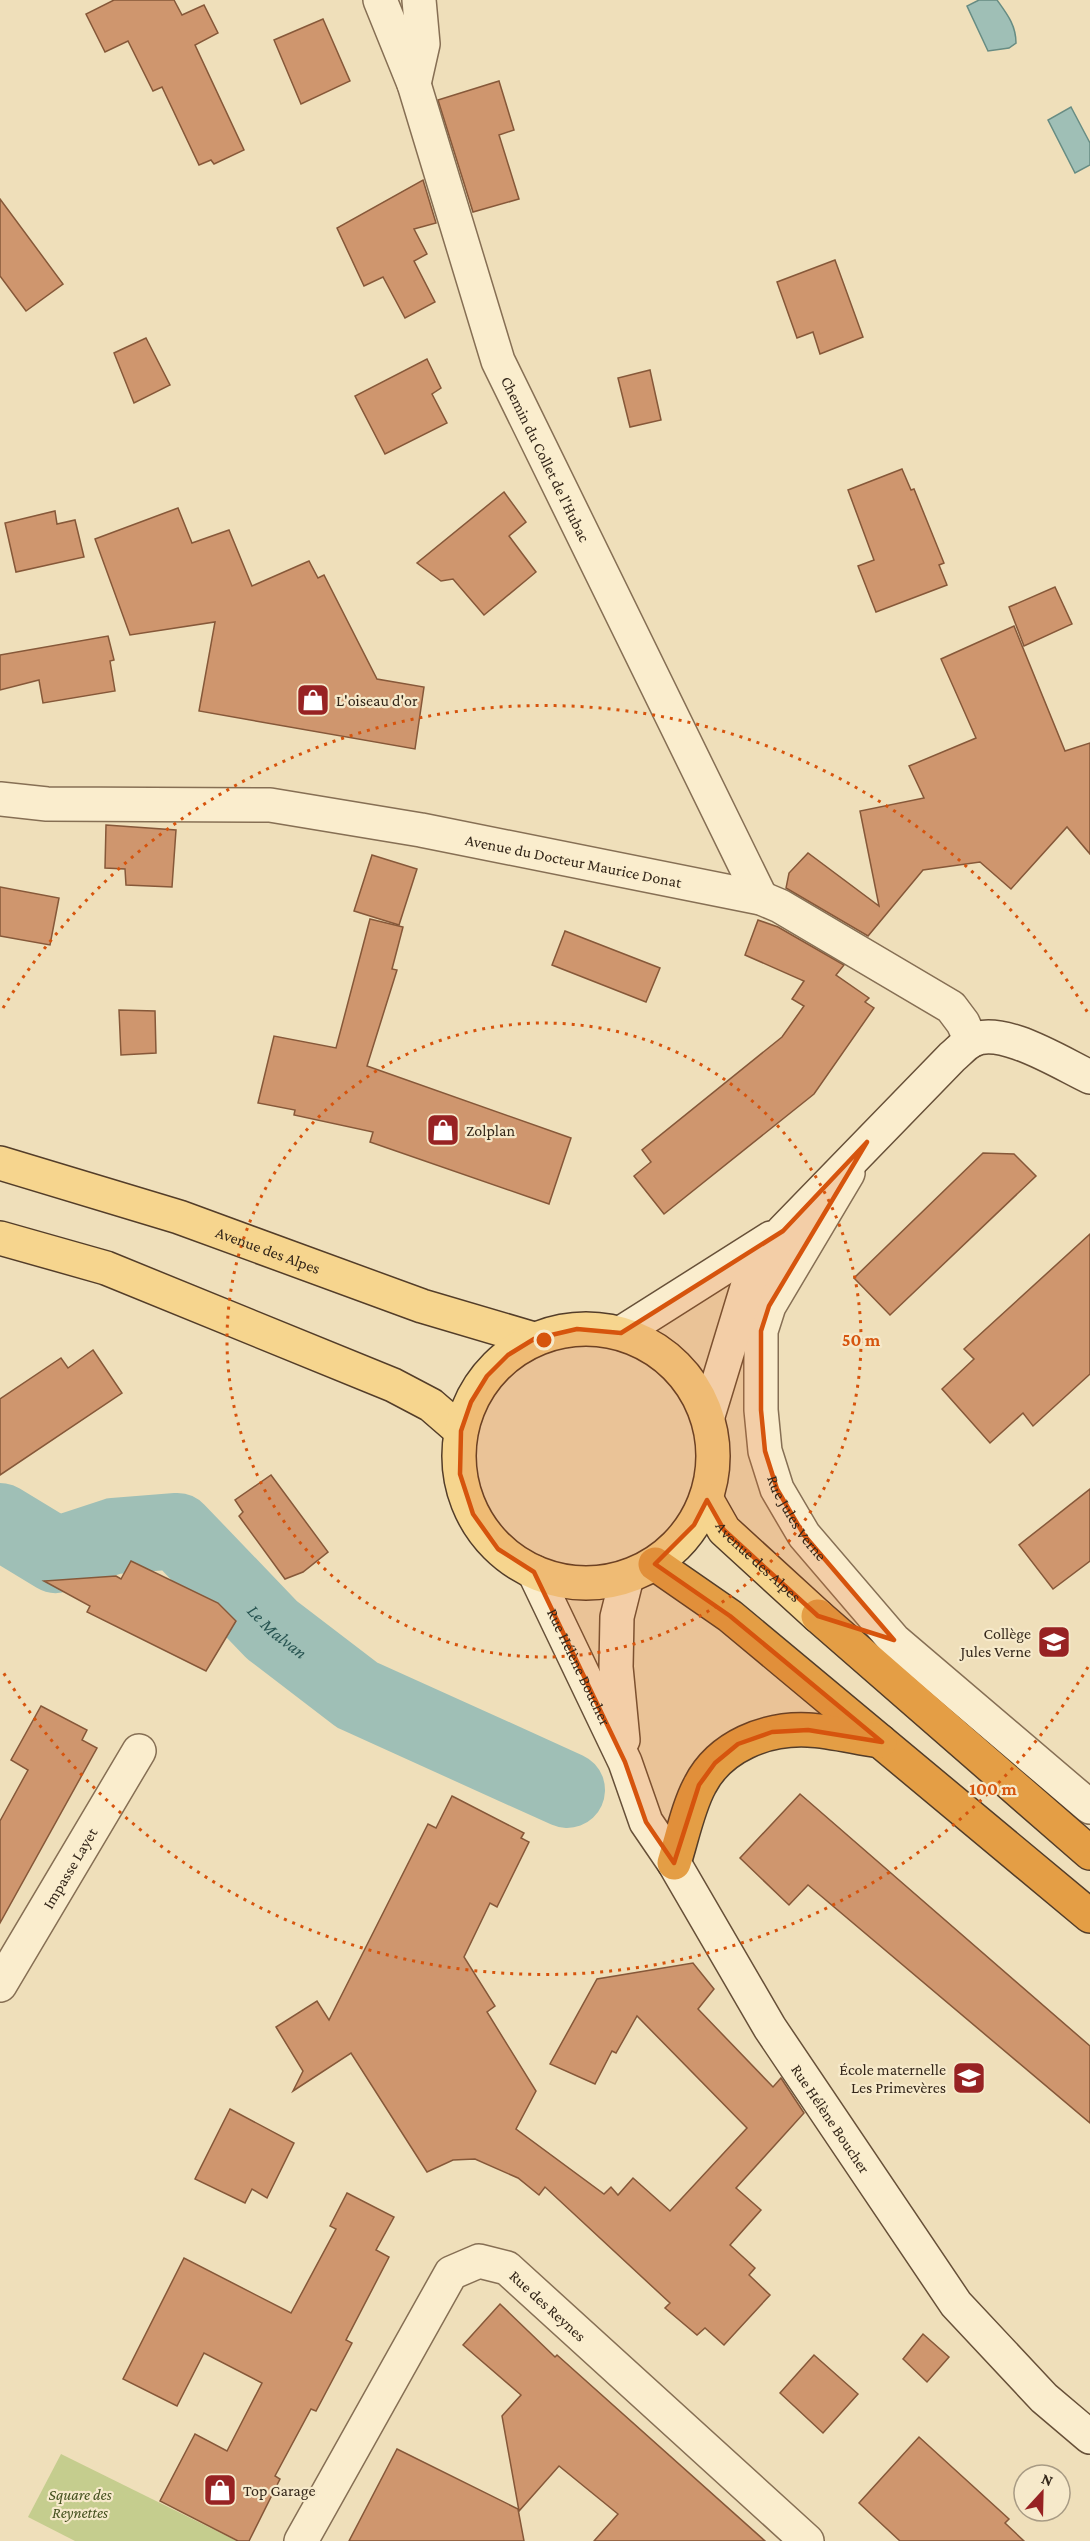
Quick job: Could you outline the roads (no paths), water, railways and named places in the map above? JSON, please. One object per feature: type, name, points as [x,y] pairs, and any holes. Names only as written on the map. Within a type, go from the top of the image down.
[{"type":"highway","points":[[641,1570],[730,1616],[1090,1916]]},
{"type":"highway","points":[[818,1616],[1090,1853]]},
{"type":"highway","points":[[674,1863],[699,1785],[715,1763],[738,1744],[772,1732],[808,1730],[882,1742]]},
{"type":"main road","name":"Avenue des Alpes","points":[[0,1163],[179,1217],[422,1306],[534,1340]]},
{"type":"main road","points":[[0,1239],[106,1269],[372,1376],[431,1405],[461,1431]]},
{"type":"main road","points":[[577,1329],[621,1333],[658,1351],[689,1380],[708,1416],[714,1444],[713,1473],[706,1500],[694,1525],[676,1547],[641,1570],[596,1583],[564,1581],[534,1572],[498,1549],[473,1514],[460,1474],[461,1431],[471,1402],[487,1376],[508,1355],[534,1340],[577,1329]]},
{"type":"main road","name":"Avenue des Alpes","points":[[706,1500],[723,1530],[818,1616]]},
{"type":"street","name":"Chemin du Collet de l'Hubac","points":[[380,0],[414,84],[498,362],[761,898]]},
{"type":"street","points":[[414,84],[423,44],[419,0]]},
{"type":"street","name":"Avenue du Docteur Maurice Donat","points":[[0,799],[47,804],[270,806],[421,830],[761,898],[780,906],[951,1007],[963,1023],[971,1041]]},
{"type":"street","points":[[971,1041],[983,1037],[1000,1037],[1014,1041],[1090,1077]]},
{"type":"street","name":"Rue Jules Verne","points":[[708,1416],[750,1281],[783,1231],[927,1080],[971,1041]]},
{"type":"street","name":"Rue Jules Verne","points":[[867,1142],[769,1306],[761,1332],[760,1410],[765,1451],[777,1489],[804,1535],[894,1640],[1090,1807]]},
{"type":"street","name":"Rue Jules Verne","points":[[621,1333],[783,1231]]},
{"type":"street","name":"Rue Hélène Boucher","points":[[625,1762],[616,1667],[617,1617],[641,1570]]},
{"type":"street","name":"Rue Hélène Boucher","points":[[534,1572],[625,1762],[646,1822],[674,1863],[770,2028],[956,2304],[1044,2398],[1090,2437]]},
{"type":"street","points":[[818,1616],[894,1640]]},
{"type":"street","name":"Impasse Layet","points":[[0,1985],[139,1751]]},
{"type":"street","name":"Rue des Reynes","points":[[301,2541],[451,2273],[479,2261],[507,2268],[807,2541]]},
{"type":"water","points":[[979,0],[997,0],[1013,25],[1016,43],[1009,48],[988,51],[967,6]]},
{"type":"water","points":[[1071,107],[1090,143],[1090,165],[1075,173],[1048,120]]},
{"type":"waterway","name":"Le Malvan","points":[[0,1521],[56,1555],[114,1536],[177,1531],[272,1630],[357,1695],[567,1790]]},
{"type":"place","name":"L'oiseau d'or","points":[[313,700]]},
{"type":"place","name":"Zolplan","points":[[443,1130]]},
{"type":"place","name":"Collège Jules Verne","points":[[1054,1642]]},
{"type":"place","name":"École maternelle Les Primevères","points":[[969,2078]]},
{"type":"place","name":"Top Garage","points":[[220,2490]]},
{"type":"park label","name":"Square des Reynettes","points":[[80,2503]]}]
